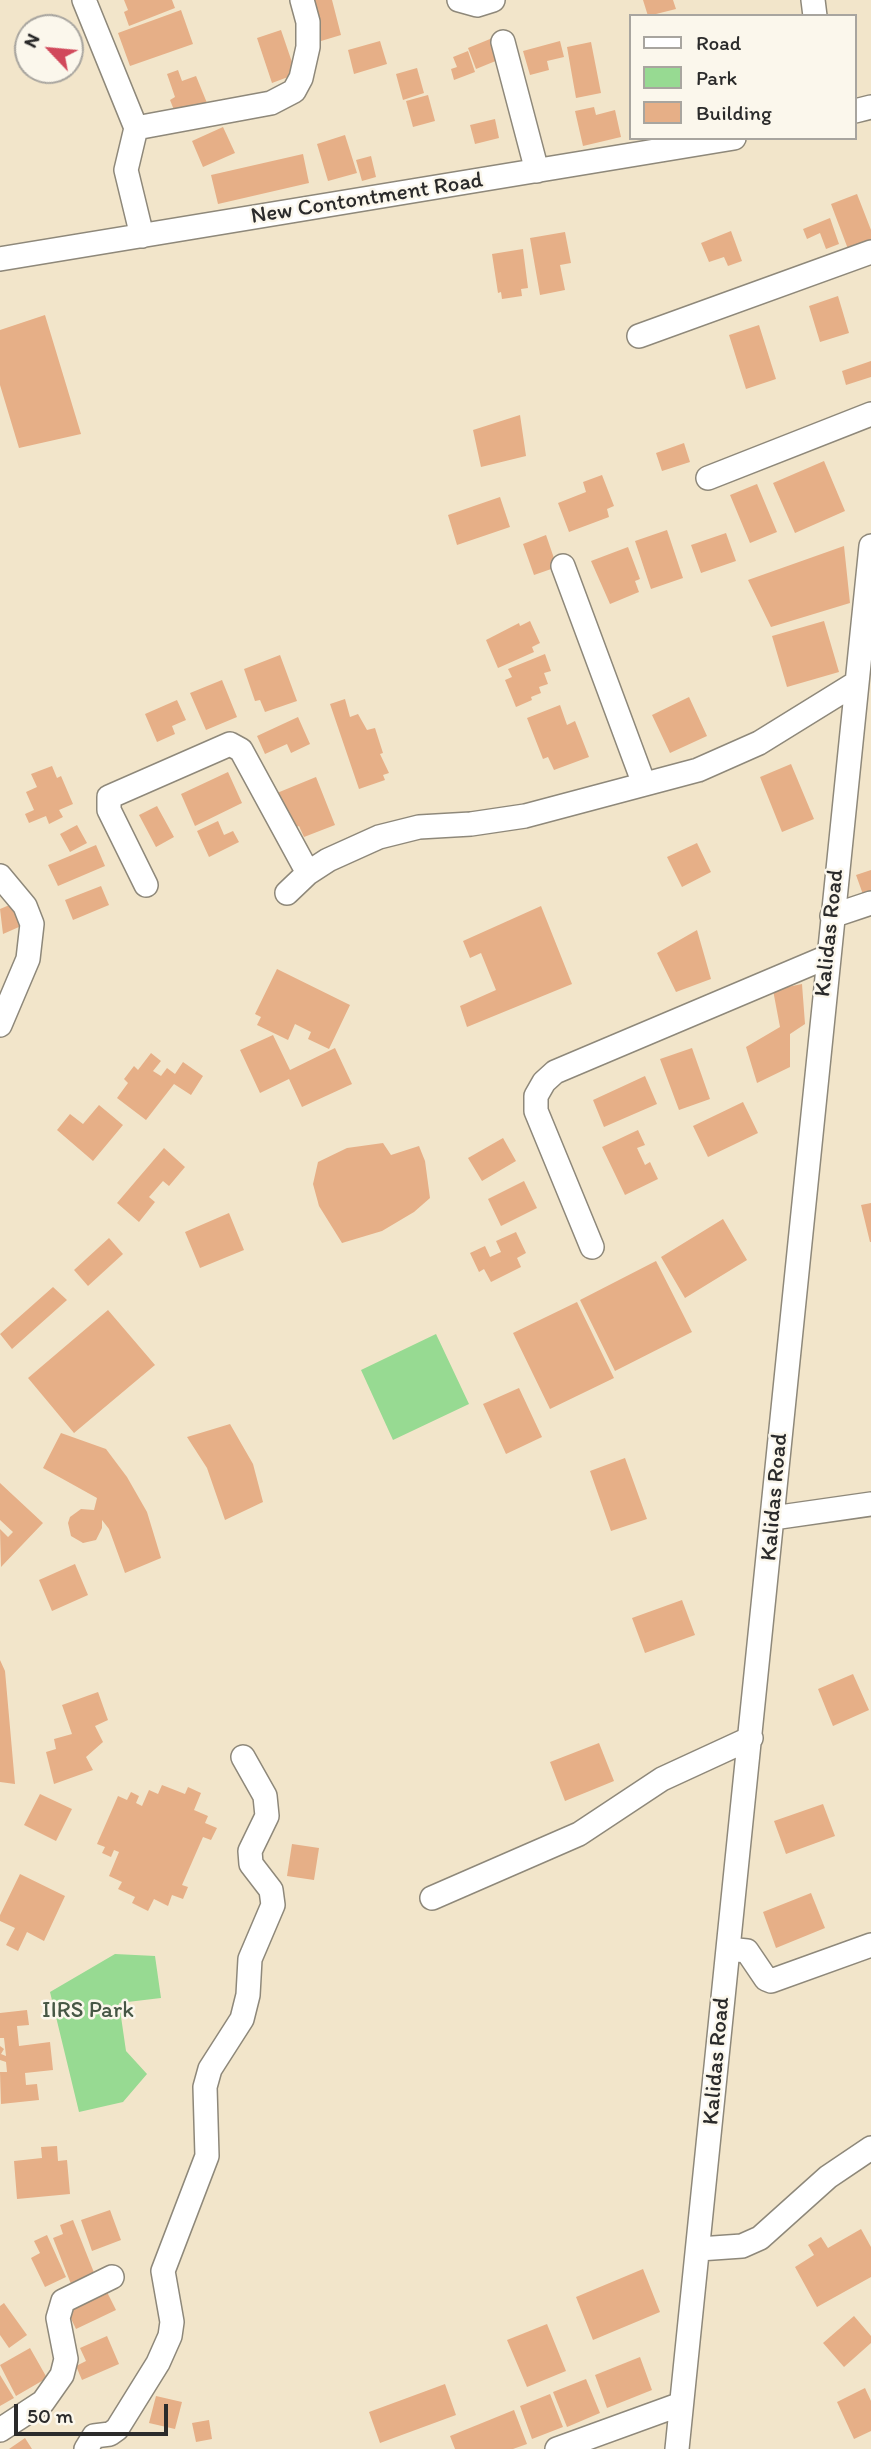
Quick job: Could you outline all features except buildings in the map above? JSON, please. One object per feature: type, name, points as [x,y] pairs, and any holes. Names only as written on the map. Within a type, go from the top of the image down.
[{"type":"street","points":[[85,0],[136,128],[126,170],[142,236]]},
{"type":"street","points":[[136,128],[271,103],[294,91],[301,78],[308,47],[308,22],[302,0]]},
{"type":"street","points":[[459,0],[477,5],[492,0]]},
{"type":"street","points":[[503,41],[537,171]]},
{"type":"street","name":"New Contontment Road","points":[[0,259],[722,140]]},
{"type":"street","points":[[639,336],[871,252]]},
{"type":"street","points":[[708,478],[871,414]]},
{"type":"street","name":"Kalidas Road","points":[[677,2449],[751,1738],[827,957],[861,753],[856,683],[871,546]]},
{"type":"street","points":[[563,566],[644,784]]},
{"type":"street","points":[[287,893],[308,873],[354,847],[406,830],[501,821],[644,784],[730,758],[856,683]]},
{"type":"street","points":[[146,885],[108,810],[109,797],[230,744],[241,750],[308,873]]},
{"type":"street","points":[[0,876],[25,906],[32,924],[28,958],[0,1025]]},
{"type":"street","points":[[832,916],[871,904]]},
{"type":"street","points":[[592,1247],[536,1111],[536,1096],[544,1082],[555,1072],[827,957]]},
{"type":"street","points":[[773,1518],[871,1504]]},
{"type":"street","points":[[432,1898],[579,1834],[662,1779],[751,1738]]},
{"type":"street","points":[[86,2449],[94,2436],[110,2434],[117,2429],[158,2363],[170,2336],[172,2322],[163,2271],[207,2156],[205,2087],[210,2069],[242,2019],[248,1994],[250,1959],[273,1905],[271,1891],[256,1872],[250,1852],[267,1816],[265,1796],[243,1757]]},
{"type":"street","points":[[728,1949],[747,1951],[766,1979],[778,1981],[871,1945]]},
{"type":"street","points":[[699,2249],[741,2246],[760,2238],[828,2177],[871,2148]]},
{"type":"street","points":[[0,2430],[43,2402],[62,2375],[66,2359],[58,2318],[63,2301],[112,2277]]},
{"type":"street","points":[[557,2449],[681,2404]]},
{"type":"green space","points":[[436,1334],[469,1404],[393,1440],[361,1370]]},
{"type":"green space","name":"IIRS Park","points":[[115,1954],[155,1956],[161,1998],[119,2003],[126,2051],[147,2074],[123,2102],[79,2112],[50,1992]]}]
